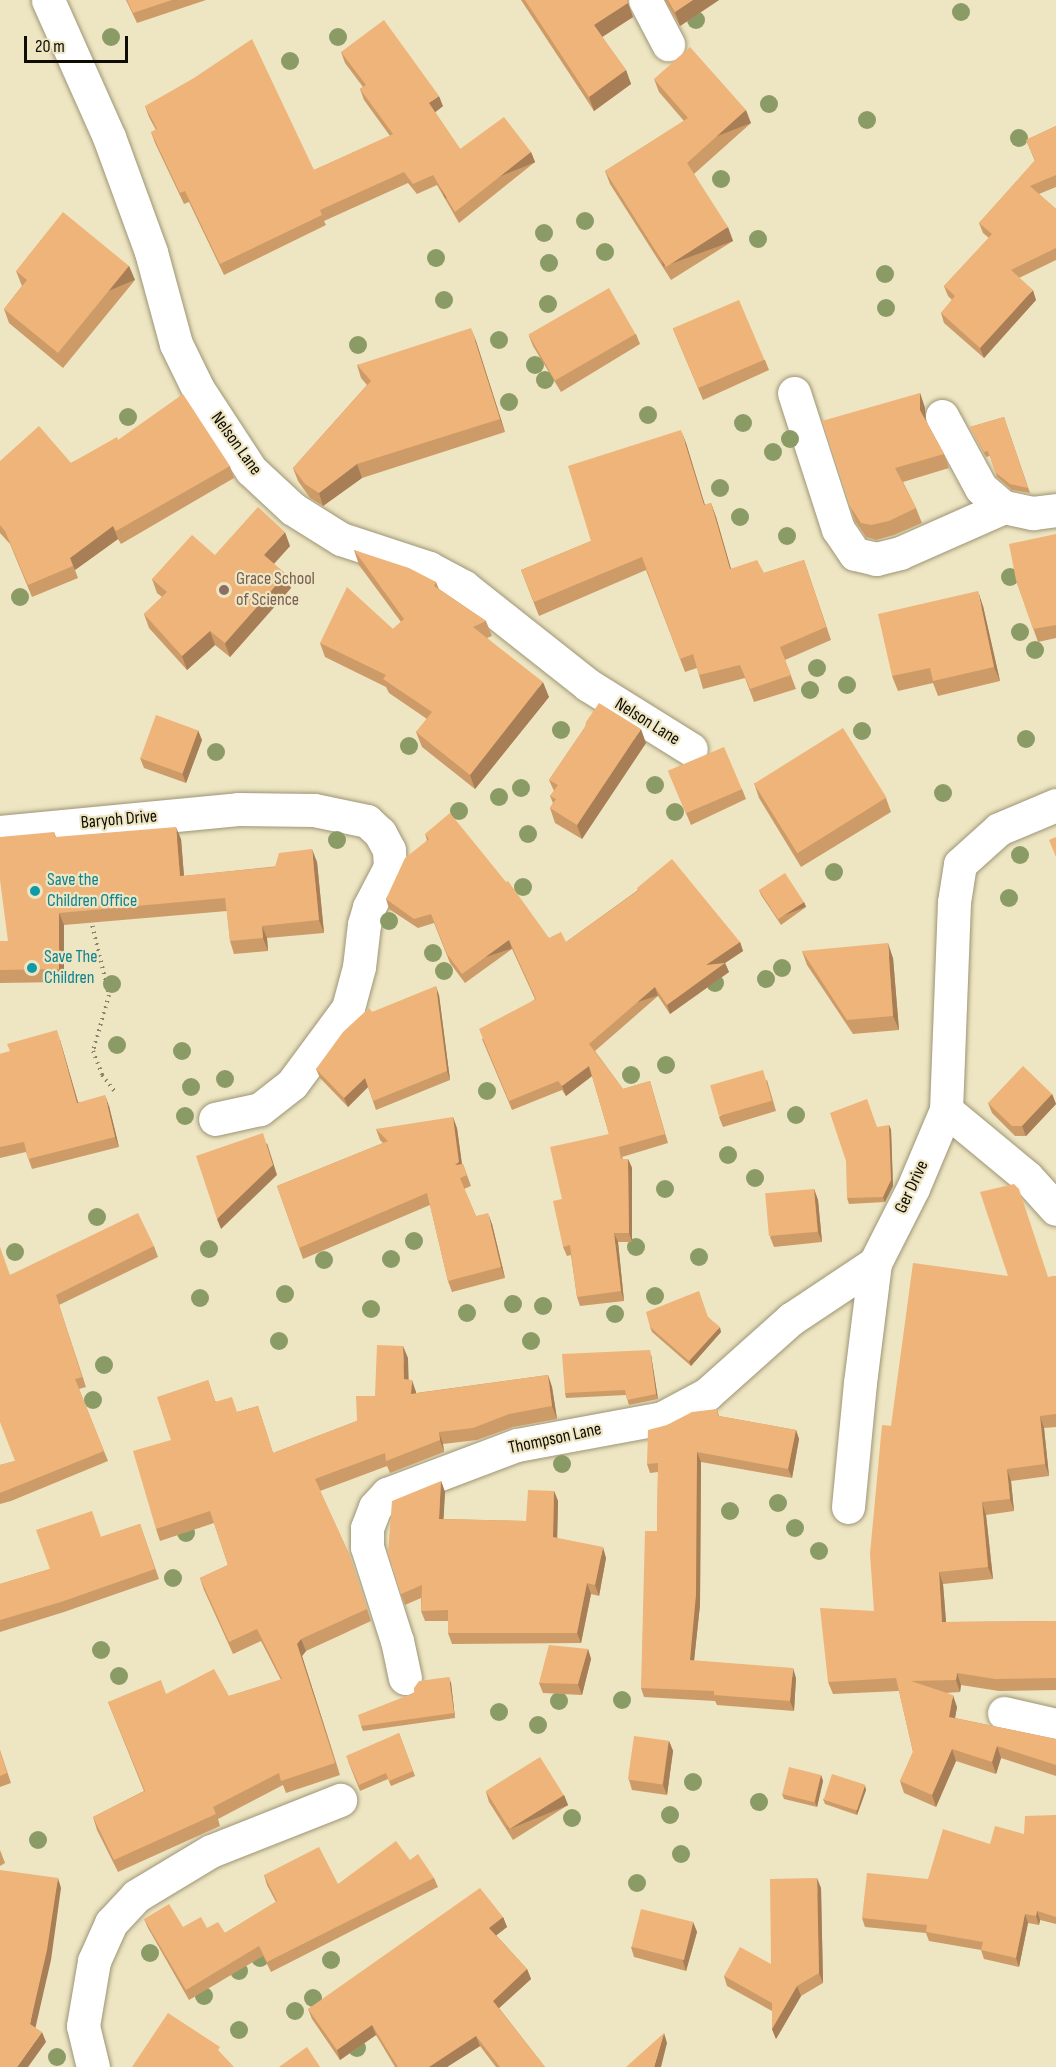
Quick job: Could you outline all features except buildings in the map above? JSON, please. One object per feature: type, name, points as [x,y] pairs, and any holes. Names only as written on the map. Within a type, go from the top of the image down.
[{"type":"street","name":"Nelson Lane","points":[[48,0],[109,137],[151,252],[176,344],[198,389],[251,470],[293,509],[341,539],[429,568],[464,587],[588,685],[691,749]]},
{"type":"street","points":[[645,0],[668,44]]},
{"type":"street","points":[[794,393],[838,529],[855,554],[876,559],[900,553],[1004,507]]},
{"type":"street","points":[[942,416],[981,488],[1004,507],[1033,513],[1056,510]]},
{"type":"street","name":"Ger Drive","points":[[848,1507],[875,1263],[913,1188],[946,1110],[954,902],[960,864],[999,829],[1056,805]]},
{"type":"street","name":"Baryoh Drive","points":[[0,832],[238,809],[314,810],[367,821],[380,833],[389,850],[390,867],[369,907],[348,1008],[292,1084],[260,1109],[215,1119]]},
{"type":"street","points":[[946,1110],[1027,1177],[1056,1209]]},
{"type":"street","name":"Thompson Lane","points":[[405,1678],[397,1641],[367,1547],[367,1528],[375,1508],[387,1494],[516,1445],[662,1418],[707,1394],[791,1319],[875,1263]]},
{"type":"street","points":[[1004,1713],[1056,1725]]},
{"type":"street","points":[[93,2067],[83,2026],[94,1961],[111,1923],[136,1896],[211,1851],[340,1800]]},
{"type":"path","points":[[90,917],[109,995],[93,1051],[102,1075],[116,1093]]},
{"type":"place","name":"Grace School of Science","points":[[224,590]]},
{"type":"place","name":"Save the Children Office","points":[[35,891]]},
{"type":"place","name":"Save The Children","points":[[32,968]]}]
